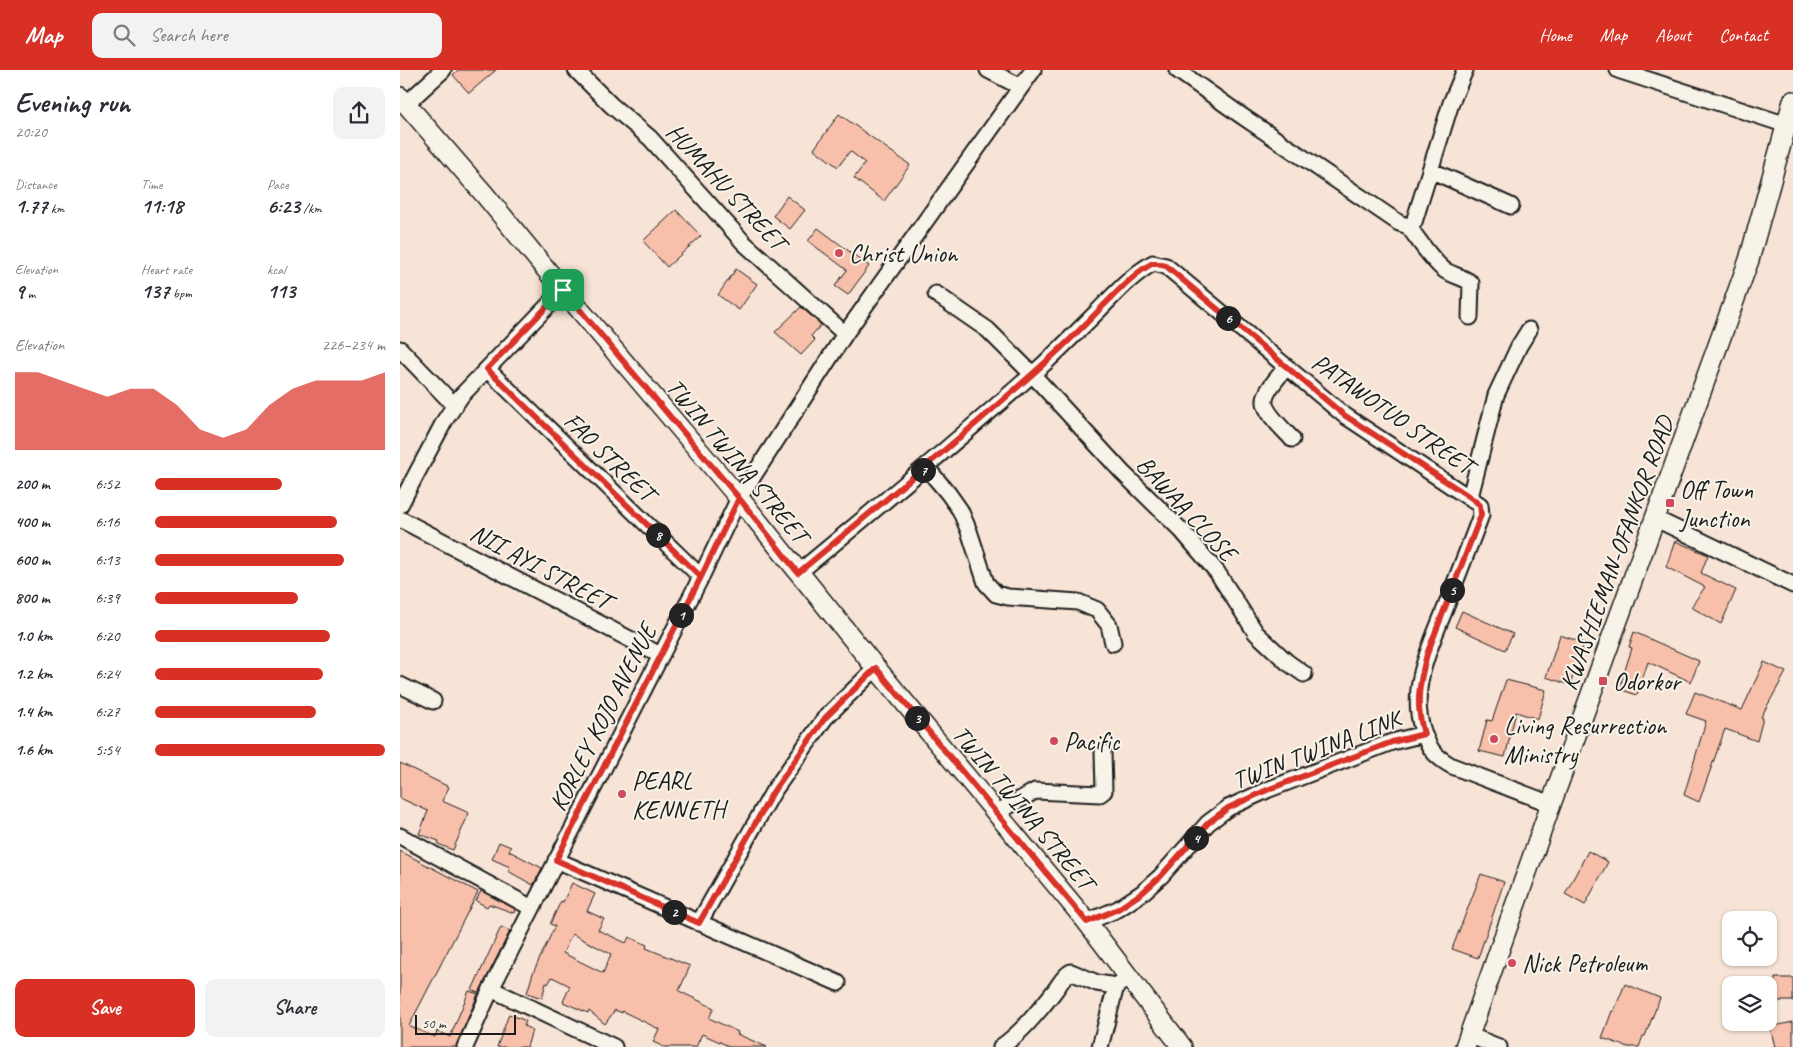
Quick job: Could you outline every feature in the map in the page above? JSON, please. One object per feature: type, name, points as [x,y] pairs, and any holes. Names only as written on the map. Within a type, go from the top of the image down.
[{"type":"main road","name":"TWIN TWINA STREET","points":[[403,101],[485,195],[739,498],[798,573],[1087,922],[1122,982],[1182,1047]]},
{"type":"main road","name":"KWASHIEMAN-OFANKOR ROAD","points":[[1467,1041],[1748,260],[1787,147],[1787,125],[1793,101]]},
{"type":"street","points":[[403,101],[443,70]]},
{"type":"street","name":"HUMAHU STREET","points":[[576,70],[611,105],[650,138],[744,243],[846,334]]},
{"type":"street","points":[[988,70],[1021,87]]},
{"type":"street","name":"KORLEY KOJO AVENUE","points":[[465,1047],[491,989],[660,654],[701,577],[739,498],[846,334],[1033,70]]},
{"type":"street","points":[[1177,70],[1399,223],[1408,226],[1444,269],[1471,283],[1470,317]]},
{"type":"street","points":[[1408,226],[1414,222],[1451,104],[1465,70]]},
{"type":"street","points":[[1618,70],[1787,125]]},
{"type":"street","points":[[1430,170],[1511,206]]},
{"type":"street","name":"PATAWOTUO STREET","points":[[798,573],[926,467],[1032,374],[1067,343],[1143,268],[1153,263],[1166,266],[1344,415],[1480,505],[1481,515],[1427,654],[1418,696],[1419,716],[1429,747],[1439,759],[1452,766],[1551,804]]},
{"type":"street","points":[[400,505],[445,420],[455,406],[487,369],[563,290]]},
{"type":"street","name":"BAWAA CLOSE","points":[[936,294],[988,330],[1032,374],[1122,472],[1182,531],[1217,572],[1256,633],[1286,662],[1304,674]]},
{"type":"street","points":[[1470,497],[1494,401],[1519,346],[1529,330]]},
{"type":"street","points":[[400,349],[455,406]]},
{"type":"street","points":[[1286,366],[1268,391],[1265,408],[1292,439]]},
{"type":"street","name":"FAO STREET","points":[[487,369],[701,577]]},
{"type":"street","points":[[926,467],[960,510],[969,531],[986,584],[996,594],[1008,597],[1078,602],[1097,610],[1109,625],[1113,643]]},
{"type":"street","points":[[1654,518],[1793,585]]},
{"type":"street","name":"NII AYI STREET","points":[[400,519],[660,654]]},
{"type":"street","points":[[699,923],[773,792],[825,718],[876,668]]},
{"type":"street","points":[[400,685],[433,701]]},
{"type":"street","name":"TWIN TWINA LINK","points":[[1087,922],[1118,909],[1142,893],[1172,864],[1208,823],[1228,808],[1267,790],[1392,742],[1424,734]]},
{"type":"street","points":[[996,813],[1035,791],[1100,794],[1104,791],[1103,752]]},
{"type":"street","points":[[400,836],[532,908]]},
{"type":"street","points":[[556,860],[838,983]]},
{"type":"street","points":[[1001,1047],[1011,1040],[1040,1010],[1066,974],[1071,972],[1097,983],[1122,982],[1100,1047]]},
{"type":"street","points":[[491,989],[614,1047]]},
{"type":"street","points":[[1467,1041],[1499,1047]]},
{"type":"building","points":[[458,70],[496,70],[469,93],[453,75]]},
{"type":"building","points":[[839,114],[910,165],[884,201],[854,178],[865,163],[850,151],[838,167],[814,149]]},
{"type":"building","points":[[787,196],[805,210],[790,229],[773,216]]},
{"type":"building","points":[[676,210],[701,236],[667,267],[643,241]]},
{"type":"building","name":"Christ Union","points":[[818,228],[869,266],[848,295],[835,286],[847,270],[808,241]]},
{"type":"building","points":[[736,269],[757,284],[739,310],[718,295]]},
{"type":"building","points":[[801,307],[821,325],[811,336],[815,340],[801,355],[775,332]]},
{"type":"building","points":[[1675,541],[1708,555],[1701,573],[1736,590],[1721,624],[1691,607],[1705,587],[1666,567]]},
{"type":"building","points":[[1462,611],[1513,634],[1505,650],[1455,627]]},
{"type":"building","points":[[1634,632],[1699,661],[1691,682],[1648,662],[1637,695],[1619,689],[1632,648],[1629,647]]},
{"type":"building","points":[[1560,635],[1584,643],[1570,685],[1546,677]]},
{"type":"building","points":[[1764,662],[1786,672],[1761,717],[1763,718],[1757,741],[1725,729],[1699,802],[1684,795],[1706,721],[1686,714],[1695,692],[1742,710]]},
{"type":"building","points":[[1506,680],[1546,690],[1538,719],[1516,712],[1505,757],[1479,751],[1487,720],[1492,721]]},
{"type":"building","points":[[400,763],[449,787],[442,801],[469,813],[453,850],[438,844],[439,841],[419,834],[428,811],[400,798]]},
{"type":"building","points":[[499,842],[511,847],[509,851],[542,868],[533,885],[508,871],[510,867],[492,859]]},
{"type":"building","points":[[400,851],[478,892],[409,1026],[435,1037],[437,1031],[450,1037],[469,991],[478,994],[456,1047],[400,1047]]},
{"type":"building","points":[[1588,851],[1608,862],[1585,905],[1565,894]]},
{"type":"building","points":[[1481,874],[1504,882],[1478,958],[1452,949]]},
{"type":"building","points":[[572,883],[595,894],[587,911],[604,919],[598,930],[626,943],[629,937],[647,945],[646,948],[690,966],[679,991],[714,1008],[709,1018],[738,1032],[737,1034],[767,1047],[731,1047],[702,1034],[696,1047],[664,1047],[653,1042],[659,1029],[622,1011],[622,1013],[615,1010],[605,1024],[589,1011],[588,1013],[563,1002],[570,986],[552,977],[548,984],[546,983],[542,998],[527,993],[533,973],[555,926],[550,924],[561,901],[563,902]],"holes":[[[572,934],[611,954],[603,973],[563,953]]]},
{"type":"building","points":[[481,891],[515,909],[514,913],[489,904],[487,907],[476,901]]},
{"type":"building","points":[[501,927],[510,931],[479,993],[472,990]]},
{"type":"building","points":[[1777,978],[1793,978],[1793,1001],[1777,1001]]},
{"type":"building","points":[[1625,984],[1660,998],[1639,1047],[1628,1047],[1602,1038]]},
{"type":"building","points":[[509,1014],[526,1021],[524,1026],[532,1030],[527,1047],[497,1047]]},
{"type":"building","points":[[1793,1022],[1793,1047],[1775,1047],[1771,1031],[1777,1031],[1777,1025]]},
{"type":"place","name":"Christ Union","points":[[839,253]]},
{"type":"place","name":"Off Town Junction","points":[[1670,503]]},
{"type":"place","name":"Odorkor","points":[[1603,681]]},
{"type":"place","name":"Living Resurrection Ministry","points":[[1494,739]]},
{"type":"place","name":"Pacific","points":[[1054,741]]},
{"type":"place","name":"PEARL KENNETH","points":[[622,794]]},
{"type":"place","name":"Nick Petroleum","points":[[1512,963]]},
{"type":"route","points":[[563,290],[487,369],[701,577],[720,537],[739,498],[798,573],[926,467],[1032,374],[1067,343],[1143,268],[1153,263],[1166,266],[1344,415],[1480,505],[1481,515],[1427,654],[1421,676],[1418,696],[1419,716],[1424,734],[1392,742],[1267,790],[1228,808],[1208,823],[1183,853],[1142,893],[1118,909],[1087,922],[876,668],[825,718],[773,792],[699,923],[556,860],[701,577],[739,498],[563,290]]}]
